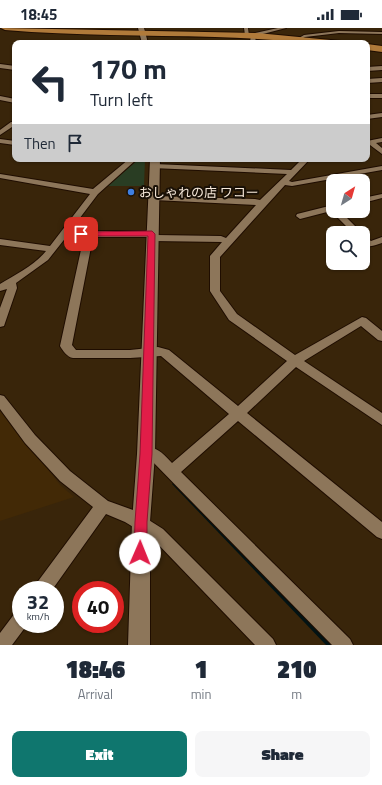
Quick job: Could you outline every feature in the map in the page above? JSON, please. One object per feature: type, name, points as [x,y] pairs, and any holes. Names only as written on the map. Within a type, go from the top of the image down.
[{"type":"main road","points":[[5,28],[250,35],[317,40]]},
{"type":"main road","points":[[370,48],[382,50]]},
{"type":"street","points":[[250,35],[284,28]]},
{"type":"street","points":[[301,38],[304,36],[330,32],[382,33]]},
{"type":"street","points":[[0,66],[12,68]]},
{"type":"street","points":[[370,69],[382,68]]},
{"type":"street","points":[[370,81],[382,80]]},
{"type":"street","points":[[370,96],[382,96]]},
{"type":"street","points":[[0,98],[12,100]]},
{"type":"street","points":[[370,117],[382,115]]},
{"type":"street","points":[[0,133],[12,123]]},
{"type":"street","points":[[370,142],[382,140]]},
{"type":"street","points":[[0,141],[12,143]]},
{"type":"street","points":[[370,143],[382,152]]},
{"type":"street","points":[[0,288],[11,283],[45,258],[95,192],[130,162]]},
{"type":"street","points":[[303,162],[262,204],[215,256],[215,291],[233,317],[382,420]]},
{"type":"street","points":[[139,645],[141,522],[146,454],[155,163],[287,171],[292,173]]},
{"type":"street","points":[[284,182],[292,184],[382,168]]},
{"type":"street","points":[[0,176],[95,192]]},
{"type":"street","points":[[370,199],[382,196]]},
{"type":"street","points":[[154,198],[255,201],[262,204]]},
{"type":"street","points":[[300,216],[326,210]]},
{"type":"street","points":[[342,218],[351,226]]},
{"type":"street","points":[[65,233],[221,239],[228,241]]},
{"type":"street","points":[[89,234],[66,346],[73,354],[130,354],[148,351],[165,353],[382,532]]},
{"type":"street","points":[[370,243],[382,240]]},
{"type":"street","points":[[0,242],[53,249]]},
{"type":"street","points":[[0,323],[12,288],[11,283]]},
{"type":"street","points":[[171,472],[239,413],[295,361],[362,321],[382,337]]},
{"type":"street","points":[[0,400],[30,439],[65,476],[103,506],[119,513],[128,514],[158,534],[267,645]]},
{"type":"street","points":[[146,454],[154,454],[344,645]]},
{"type":"street","points":[[49,581],[103,506]]},
{"type":"street","points":[[3,645],[12,632]]},
{"type":"shaded area","points":[[0,408],[60,485],[74,497],[0,521]]},
{"type":"shaded area","points":[[176,480],[335,645],[326,645],[172,484]]},
{"type":"green space","points":[[136,162],[145,162],[144,186],[108,186]]},
{"type":"place","name":"おしゃれの店 ワコー","points":[[131,192]]},
{"type":"route","points":[[81,234],[152,234],[146,454],[140,553]]}]
